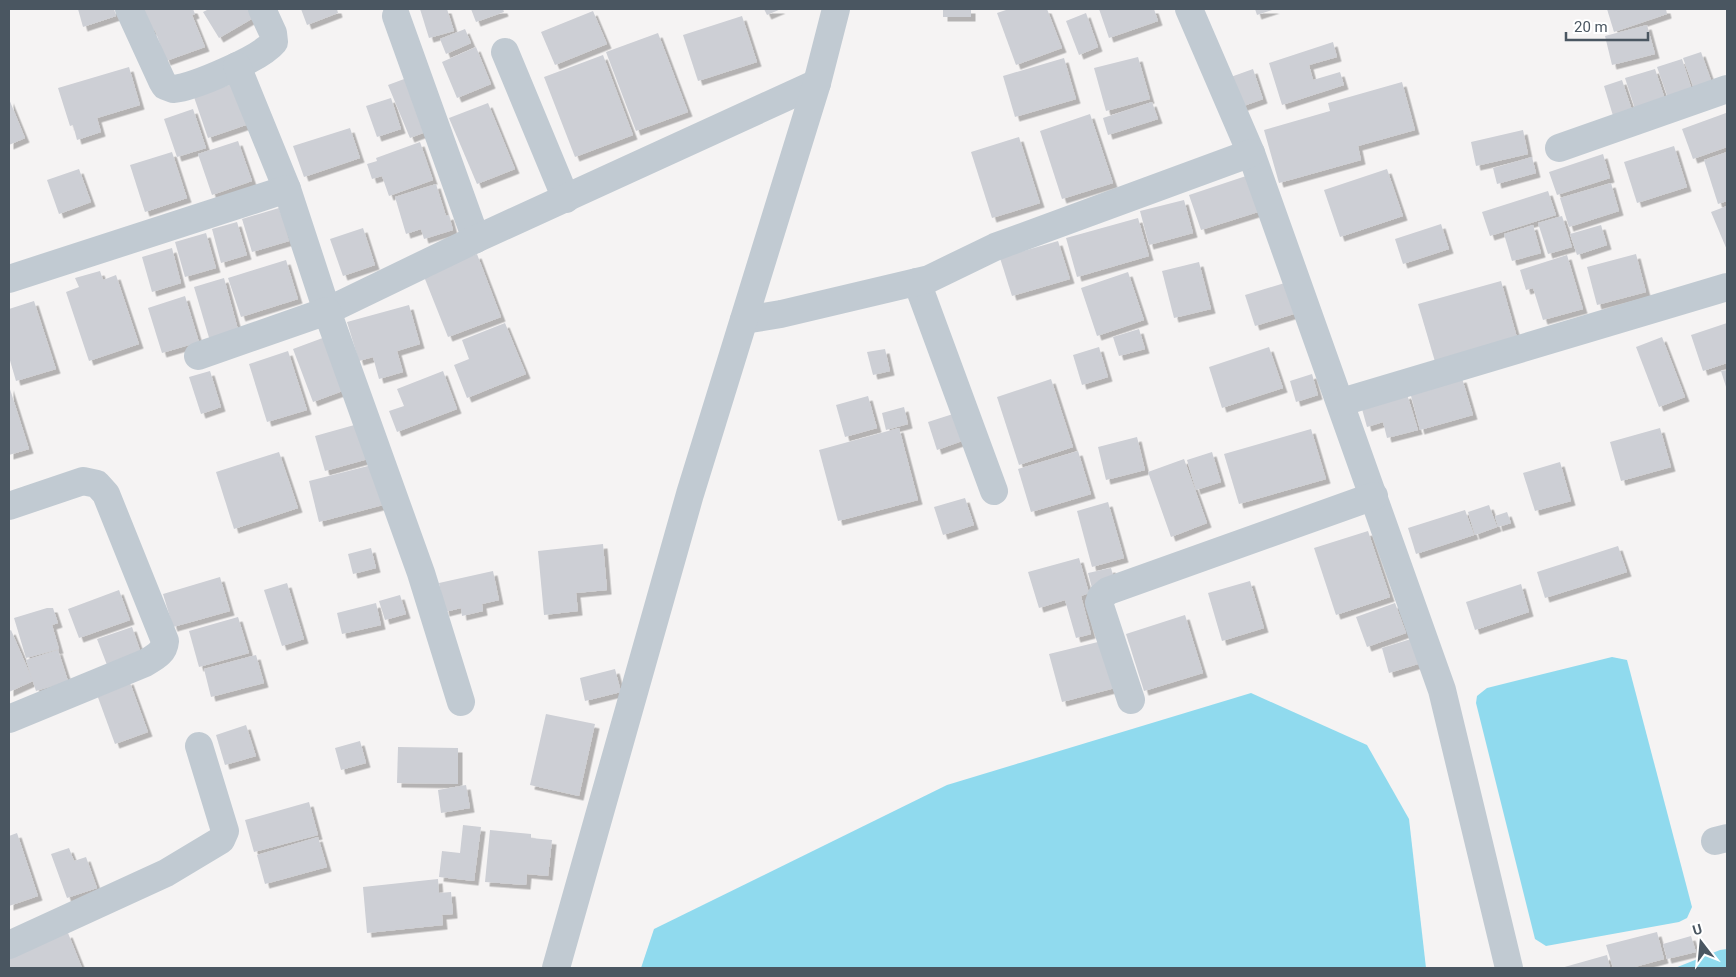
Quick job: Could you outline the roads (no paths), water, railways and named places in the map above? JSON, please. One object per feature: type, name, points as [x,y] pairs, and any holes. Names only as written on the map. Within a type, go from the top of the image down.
[{"type":"street","points":[[129,9],[165,86],[177,88],[238,66],[268,50],[274,42],[274,33],[262,9]]},
{"type":"street","points":[[556,968],[690,494],[817,83],[836,9]]},
{"type":"street","points":[[1190,9],[1251,153],[1342,402],[1442,690],[1509,968]]},
{"type":"street","points":[[396,16],[476,239]]},
{"type":"street","points":[[505,52],[566,199]]},
{"type":"street","points":[[238,66],[287,189],[327,311],[421,573],[461,702]]},
{"type":"street","points":[[198,356],[327,311],[476,239],[817,83]]},
{"type":"street","points":[[1559,148],[1727,89]]},
{"type":"street","points":[[744,320],[781,314],[929,279],[995,247],[1251,153]]},
{"type":"street","points":[[9,279],[287,189]]},
{"type":"street","points":[[917,282],[994,491]]},
{"type":"street","points":[[1342,402],[1727,287]]},
{"type":"street","points":[[9,506],[83,481],[96,484],[106,494],[165,641],[165,648],[145,663],[9,718]]},
{"type":"street","points":[[1131,700],[1099,603],[1101,597],[1108,591],[1374,496]]},
{"type":"street","points":[[9,945],[166,873],[221,840],[225,831],[223,822],[199,746]]},
{"type":"water","points":[[1612,657],[1627,660],[1692,907],[1687,918],[1679,922],[1546,946],[1535,939],[1476,703],[1477,696],[1487,688]]},
{"type":"water","points":[[1251,693],[1367,745],[1409,819],[1426,968],[641,968],[654,929],[947,785]]},
{"type":"water","points":[[1727,949],[1727,968],[1675,968],[1720,950]]}]
